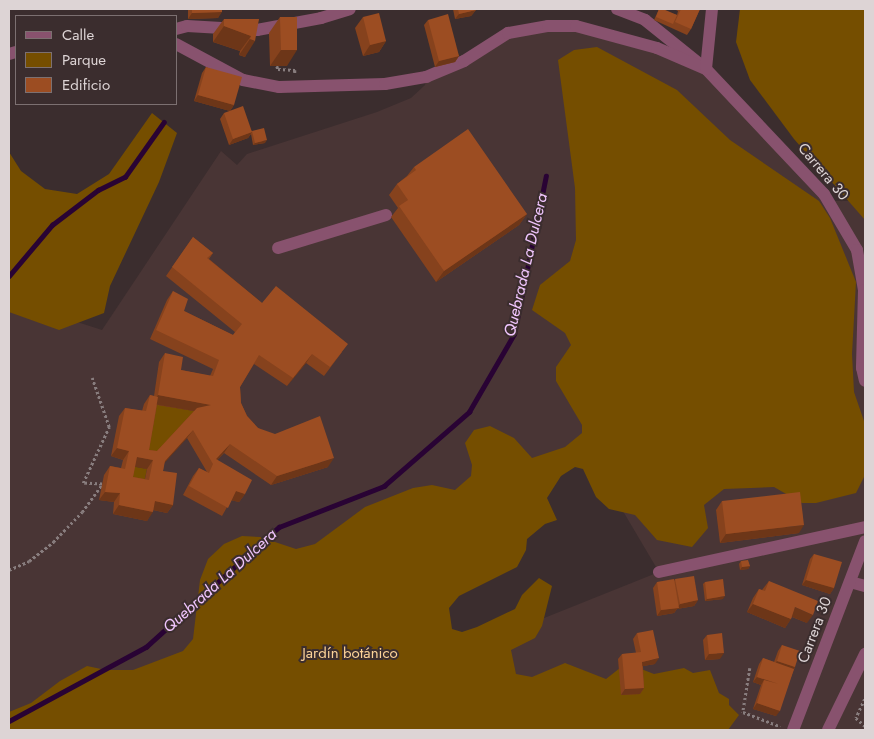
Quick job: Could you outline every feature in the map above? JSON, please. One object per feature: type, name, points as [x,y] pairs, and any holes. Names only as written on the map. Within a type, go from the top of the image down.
[{"type":"street","points":[[178,28],[187,26],[257,30],[350,9]]},
{"type":"street","name":"Carrera 30","points":[[617,9],[646,20],[706,69],[824,194],[857,250],[864,290],[862,368],[865,381]]},
{"type":"street","points":[[178,45],[243,80],[279,87],[385,84],[426,77],[464,61],[508,33],[548,26],[576,26],[639,43],[706,69],[712,9]]},
{"type":"street","points":[[278,248],[386,215]]},
{"type":"street","points":[[659,572],[766,546],[865,527]]},
{"type":"street","name":"Carrera 30","points":[[793,730],[865,541]]},
{"type":"street","points":[[850,582],[865,586]]},
{"type":"street","points":[[828,730],[865,654]]},
{"type":"path","points":[[9,570],[29,561],[53,542],[82,512],[102,484],[83,483],[109,428],[92,378]]},
{"type":"path","points":[[750,668],[743,712],[780,726],[779,730]]},
{"type":"path","points":[[865,699],[856,718],[865,726]]},
{"type":"shaded area","points":[[576,26],[706,69],[829,201],[865,201],[865,730],[9,730],[9,300],[102,330],[221,151],[237,165],[247,154],[377,112],[411,98],[425,85],[426,77],[508,33]],"holes":[[[585,447],[659,572],[507,633],[430,653],[401,545]]]},
{"type":"green space","points":[[740,9],[865,9],[865,220],[794,139],[750,80],[736,42]]},
{"type":"green space","name":"Jardín botánico","points":[[597,47],[677,90],[730,140],[819,201],[830,218],[856,282],[852,354],[854,392],[864,421],[865,475],[856,493],[816,503],[802,503],[774,487],[724,489],[704,505],[708,528],[692,547],[657,540],[635,515],[609,509],[596,497],[583,469],[575,467],[561,476],[547,498],[557,520],[545,524],[527,539],[526,550],[517,567],[459,596],[449,608],[452,629],[462,632],[515,609],[522,595],[539,578],[552,586],[542,626],[535,638],[511,650],[516,674],[532,677],[565,663],[606,679],[620,668],[636,667],[654,674],[684,668],[693,673],[710,670],[719,693],[729,699],[729,705],[739,715],[728,730],[9,730],[9,712],[31,703],[60,681],[87,666],[106,670],[133,670],[183,651],[193,639],[200,580],[208,559],[224,544],[242,536],[260,537],[296,549],[315,544],[365,507],[413,488],[432,485],[455,490],[471,476],[472,465],[465,443],[474,430],[490,426],[514,438],[532,458],[565,447],[582,433],[582,425],[556,381],[556,367],[571,345],[565,333],[532,310],[540,285],[570,261],[576,240],[575,188],[558,60],[574,50]]},
{"type":"green space","points":[[152,113],[177,133],[159,182],[110,286],[104,313],[59,330],[9,312],[9,152],[21,171],[45,189],[77,194],[109,174]]},
{"type":"green space","points":[[153,404],[206,413],[151,460],[143,458]]},
{"type":"green space","points":[[131,466],[147,469],[143,488],[127,485]]},
{"type":"building","points":[[192,9],[222,9],[222,12],[192,13]]},
{"type":"building","points":[[458,9],[475,9],[476,10],[459,14]]},
{"type":"building","points":[[659,9],[677,15],[673,24],[656,17]]},
{"type":"building","points":[[681,9],[700,9],[691,29],[675,22]]},
{"type":"building","points":[[379,13],[386,41],[370,45],[363,17]]},
{"type":"building","points":[[448,14],[459,56],[439,61],[428,20]]},
{"type":"building","points":[[280,17],[297,17],[297,50],[281,50]]},
{"type":"building","points":[[224,19],[259,19],[255,41],[250,39],[251,36],[224,26]]},
{"type":"building","points":[[206,67],[242,77],[234,105],[198,95]]},
{"type":"building","points":[[243,106],[252,132],[233,139],[224,113]]},
{"type":"building","points":[[264,128],[267,140],[255,143],[252,131]]},
{"type":"building","points":[[468,129],[527,214],[444,271],[399,206],[408,200],[397,184],[416,170],[414,167]]},
{"type":"building","points":[[193,237],[213,253],[207,258],[262,303],[276,286],[348,344],[330,367],[312,354],[293,378],[259,355],[240,387],[241,403],[247,416],[258,428],[275,434],[320,416],[334,458],[277,476],[230,444],[216,459],[252,480],[245,494],[236,491],[228,508],[189,486],[199,468],[209,473],[213,464],[193,430],[165,461],[163,471],[177,473],[173,505],[155,501],[153,512],[119,505],[120,493],[105,492],[110,466],[125,469],[129,451],[117,448],[125,408],[146,411],[150,395],[158,397],[149,450],[157,451],[197,408],[211,405],[158,395],[165,353],[183,357],[181,370],[213,376],[219,360],[156,330],[173,291],[188,299],[184,311],[233,335],[242,324],[172,267]],"holes":[[[137,457],[153,460],[149,480],[133,477]]]},
{"type":"building","points":[[800,492],[804,525],[726,534],[722,501]]},
{"type":"building","points":[[814,554],[842,562],[834,588],[806,580]]},
{"type":"building","points":[[748,560],[750,566],[742,567],[741,561]]},
{"type":"building","points":[[694,576],[698,600],[680,604],[675,579]]},
{"type":"building","points":[[674,579],[679,608],[661,610],[657,582]]},
{"type":"building","points":[[723,579],[725,596],[707,599],[705,582]]},
{"type":"building","points":[[769,581],[818,601],[813,615],[795,607],[791,619],[753,604],[759,589],[765,591]]},
{"type":"building","points":[[653,630],[659,658],[642,662],[644,688],[625,689],[622,654],[641,652],[637,633]]},
{"type":"building","points":[[722,633],[724,653],[709,654],[707,635]]},
{"type":"building","points":[[782,645],[800,651],[795,667],[777,661]]},
{"type":"building","points":[[763,658],[794,669],[780,711],[757,703],[764,680],[779,684],[757,677]]},
{"type":"waterway","points":[[9,276],[52,225],[98,190],[125,177],[164,122]]},
{"type":"waterway","name":"Quebrada La Dulcera","points":[[9,721],[146,647],[279,527],[384,486],[469,412],[514,334],[546,176]]}]
